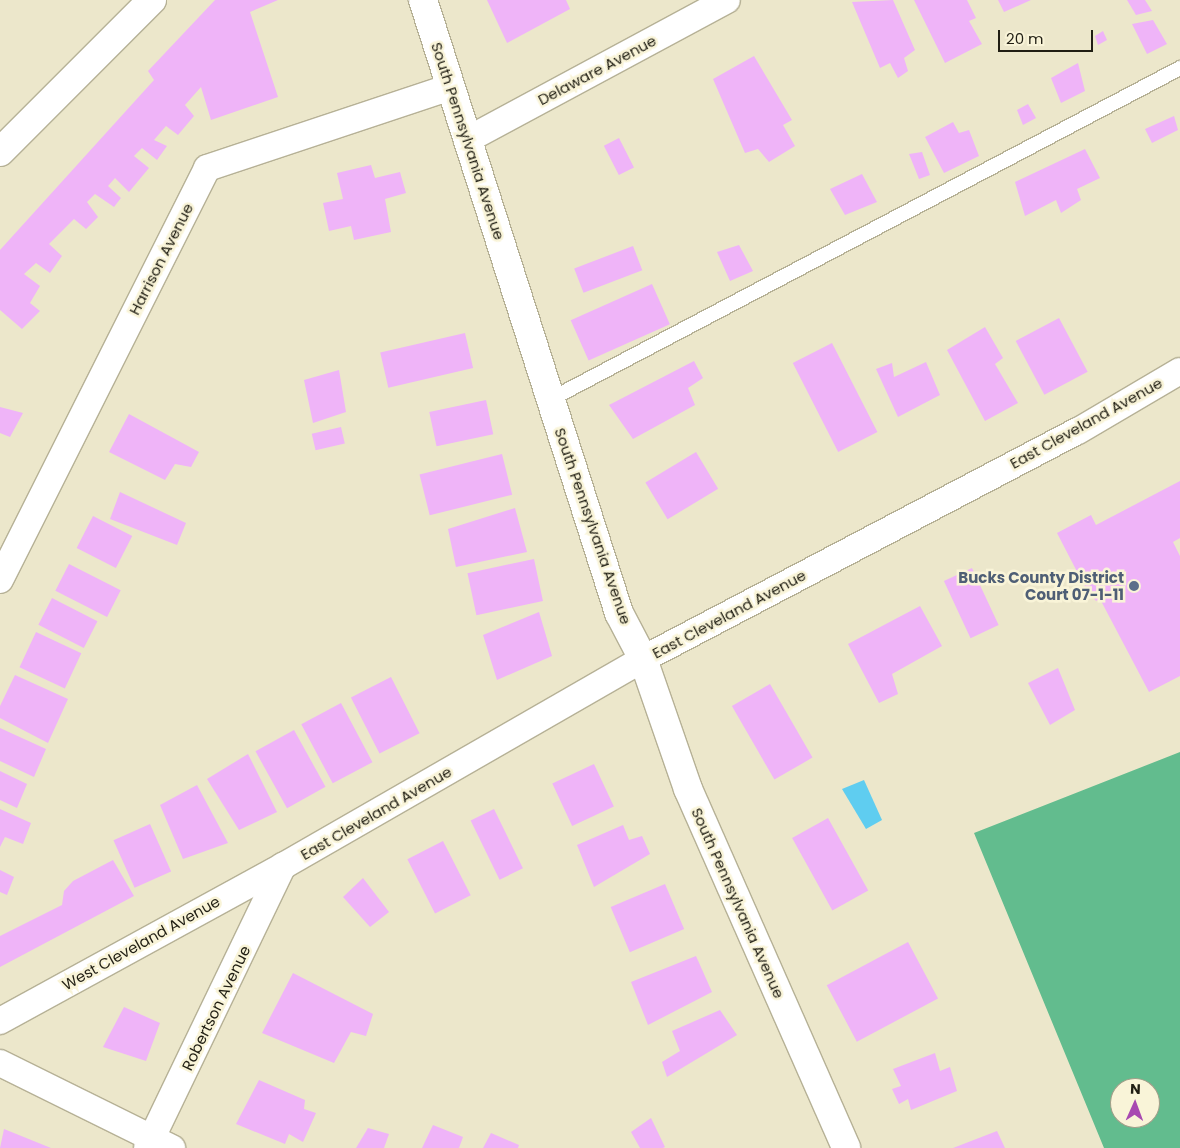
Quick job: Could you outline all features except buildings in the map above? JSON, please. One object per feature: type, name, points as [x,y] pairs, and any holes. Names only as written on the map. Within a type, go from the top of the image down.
[{"type":"main road","points":[[0,152],[152,0]]},
{"type":"main road","name":"South Pennsylvania Avenue","points":[[423,0],[619,613],[643,659],[688,789],[846,1148]]},
{"type":"street","name":"Delaware Avenue","points":[[467,140],[728,0]]},
{"type":"street","name":"Harrison Avenue","points":[[0,580],[207,168],[450,87]]},
{"type":"street","name":"East Cleveland Avenue","points":[[283,866],[643,659],[1078,431],[1180,371]]},
{"type":"street","name":"West Cleveland Avenue","points":[[0,1021],[283,866]]},
{"type":"street","name":"Robertson Avenue","points":[[157,1145],[283,866]]},
{"type":"street","points":[[0,1063],[157,1145]]},
{"type":"lane","points":[[550,399],[1180,68]]},
{"type":"green space","points":[[1180,752],[1180,1148],[1104,1148],[974,833]]},
{"type":"water","points":[[864,780],[882,820],[866,829],[842,789]]},
{"type":"place","name":"Bucks County District Court 07-1-11","points":[[1134,586]]}]
